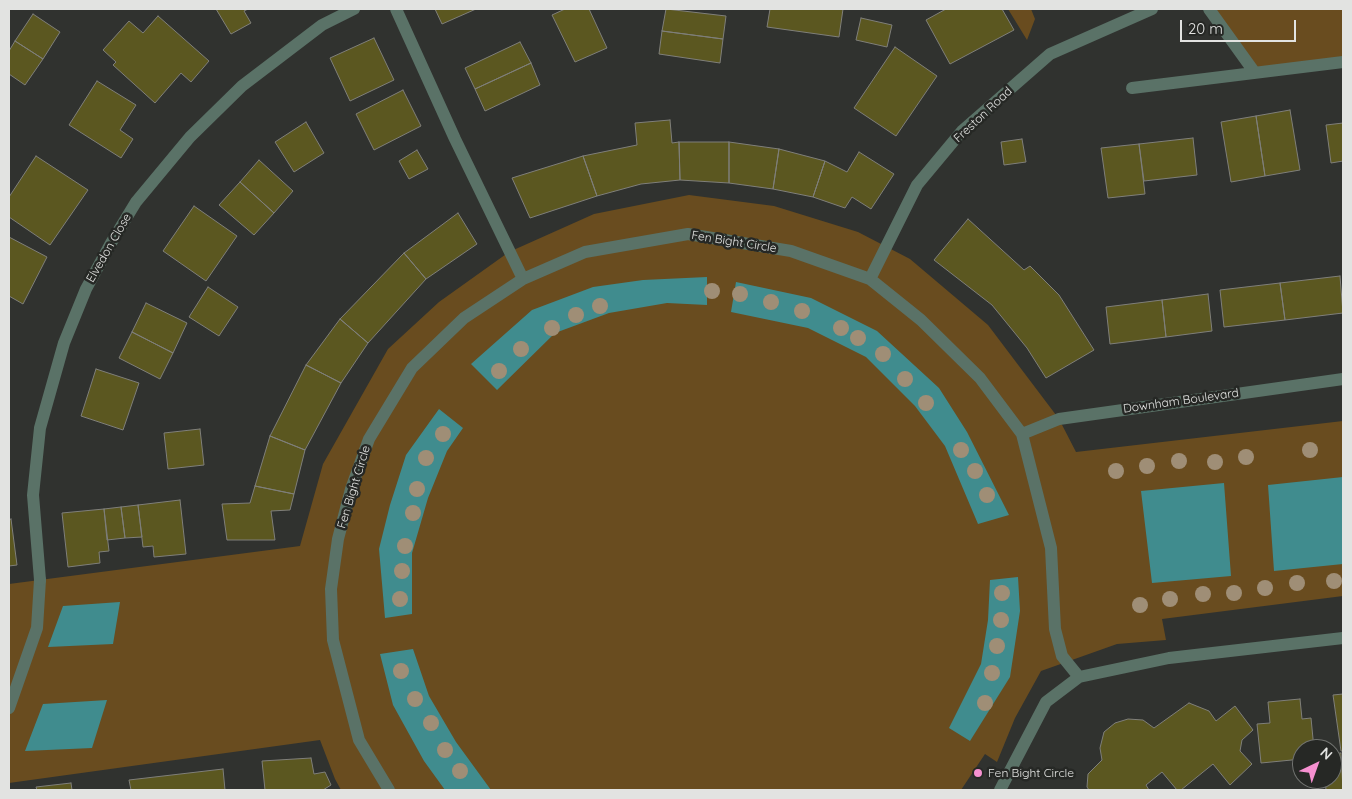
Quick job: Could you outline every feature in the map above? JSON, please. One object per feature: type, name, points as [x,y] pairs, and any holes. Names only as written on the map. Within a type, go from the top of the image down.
[{"type":"street","name":"Elvedon Close","points":[[9,708],[37,628],[40,580],[32,495],[40,428],[64,343],[86,289],[136,202],[190,137],[242,86],[322,25],[354,9]]},
{"type":"street","points":[[396,9],[455,139],[523,279]]},
{"type":"street","name":"Freston Road","points":[[870,279],[917,185],[962,132],[1050,54],[1152,9]]},
{"type":"street","points":[[1209,9],[1255,73]]},
{"type":"street","points":[[1132,88],[1343,62]]},
{"type":"street","name":"Fen Bight Circle","points":[[389,790],[359,740],[333,640],[331,589],[338,539],[346,505],[369,439],[412,368],[464,318],[523,279],[585,252],[688,234],[791,251],[870,279],[921,320],[980,378],[1022,434],[1051,548],[1055,629],[1062,656],[1079,677]]},
{"type":"street","name":"Downham Boulevard","points":[[1022,434],[1059,419],[1343,379]]},
{"type":"street","points":[[1000,790],[1046,702],[1079,677],[1169,658],[1343,638]]},
{"type":"shaded area","points":[[1008,9],[1031,9],[1035,19],[1027,40]]},
{"type":"shaded area","points":[[1209,9],[1343,9],[1343,62],[1255,73]]},
{"type":"shaded area","points":[[689,195],[774,206],[858,232],[910,259],[988,325],[1059,419],[1076,452],[1343,421],[1343,596],[1162,619],[1166,640],[1117,644],[1041,671],[1015,718],[997,762],[985,754],[961,790],[341,790],[320,740],[9,783],[9,584],[300,546],[323,464],[388,349],[439,302],[509,252],[594,214]]},
{"type":"water","points":[[707,277],[707,305],[667,303],[609,313],[555,333],[497,390],[471,364],[532,310],[593,287],[643,280]]},
{"type":"water","points":[[736,282],[811,298],[877,331],[939,388],[967,432],[1009,515],[978,524],[945,446],[915,406],[866,357],[808,328],[731,312]]},
{"type":"water","points":[[439,409],[463,428],[447,451],[428,498],[412,553],[412,614],[385,618],[379,549],[390,505],[406,455]]},
{"type":"water","points":[[1343,477],[1343,564],[1274,571],[1268,485]]},
{"type":"water","points":[[1224,483],[1231,576],[1152,583],[1141,491]]},
{"type":"water","points":[[1018,577],[1020,611],[1010,677],[970,741],[949,728],[981,664],[988,620],[990,580]]},
{"type":"water","points":[[120,602],[113,644],[48,647],[63,606]]},
{"type":"water","points":[[413,649],[429,696],[456,742],[491,790],[445,790],[424,761],[393,705],[380,654]]},
{"type":"water","points":[[107,700],[92,748],[25,751],[43,704]]},
{"type":"building","points":[[216,9],[248,9],[244,11],[251,23],[231,34]]},
{"type":"building","points":[[435,9],[476,9],[442,24]]},
{"type":"building","points":[[565,9],[589,9],[607,48],[575,62],[552,15]]},
{"type":"building","points":[[666,9],[726,16],[723,39],[662,31]]},
{"type":"building","points":[[770,9],[843,9],[839,37],[767,27]]},
{"type":"building","points":[[946,9],[1002,9],[1014,30],[950,64],[926,20]]},
{"type":"building","points":[[33,14],[60,32],[43,59],[15,41]]},
{"type":"building","points":[[158,16],[209,61],[191,82],[181,73],[155,103],[113,65],[116,62],[103,50],[129,21],[143,33]]},
{"type":"building","points":[[861,18],[892,25],[887,47],[856,40]]},
{"type":"building","points":[[662,31],[723,39],[720,63],[659,54]]},
{"type":"building","points":[[374,38],[394,80],[350,101],[330,58]]},
{"type":"building","points":[[15,41],[43,59],[25,85],[9,74],[9,51]]},
{"type":"building","points":[[520,42],[531,63],[475,89],[465,68]]},
{"type":"building","points":[[895,47],[937,76],[896,136],[854,108]]},
{"type":"building","points":[[531,63],[540,85],[485,111],[475,89]]},
{"type":"building","points":[[97,81],[136,105],[120,130],[133,139],[121,158],[69,125]]},
{"type":"building","points":[[403,90],[421,126],[374,150],[356,114]]},
{"type":"building","points":[[1290,110],[1300,170],[1265,176],[1256,116]]},
{"type":"building","points":[[1256,116],[1265,176],[1231,182],[1221,122]]},
{"type":"building","points":[[670,120],[672,143],[679,142],[680,180],[641,184],[597,196],[583,156],[637,145],[635,123]]},
{"type":"building","points":[[306,122],[324,153],[294,172],[275,142]]},
{"type":"building","points":[[1343,123],[1343,161],[1331,163],[1326,125]]},
{"type":"building","points":[[1193,138],[1197,175],[1144,181],[1139,144]]},
{"type":"building","points":[[1022,139],[1026,162],[1004,165],[1001,142]]},
{"type":"building","points":[[679,142],[729,142],[729,183],[680,180]]},
{"type":"building","points":[[729,142],[779,149],[773,189],[729,183]]},
{"type":"building","points":[[1139,144],[1145,194],[1108,198],[1101,148]]},
{"type":"building","points":[[779,149],[825,161],[813,197],[773,189]]},
{"type":"building","points":[[417,150],[428,169],[409,179],[399,161]]},
{"type":"building","points":[[859,152],[894,174],[871,209],[852,197],[845,208],[813,197],[825,161],[847,172]]},
{"type":"building","points":[[36,156],[88,190],[50,245],[9,217],[9,197]]},
{"type":"building","points":[[583,156],[597,196],[530,218],[512,178]]},
{"type":"building","points":[[259,160],[293,191],[274,213],[240,182]]},
{"type":"building","points":[[240,182],[274,213],[254,235],[219,205]]},
{"type":"building","points":[[194,206],[237,236],[206,281],[163,251]]},
{"type":"building","points":[[458,213],[477,244],[426,279],[404,253]]},
{"type":"building","points":[[968,219],[1024,270],[1030,266],[1059,295],[1094,350],[1046,378],[1027,348],[992,305],[934,260]]},
{"type":"building","points":[[9,237],[47,257],[23,304],[9,296]]},
{"type":"building","points":[[404,253],[426,279],[368,343],[340,319]]},
{"type":"building","points":[[1340,276],[1343,313],[1285,320],[1280,283]]},
{"type":"building","points":[[1280,283],[1285,320],[1224,327],[1220,290]]},
{"type":"building","points":[[208,287],[238,307],[219,336],[189,317]]},
{"type":"building","points":[[1208,294],[1212,331],[1166,337],[1162,300]]},
{"type":"building","points":[[1162,300],[1166,337],[1110,344],[1106,307]]},
{"type":"building","points":[[146,303],[187,323],[173,353],[132,332]]},
{"type":"building","points":[[340,319],[368,343],[341,383],[306,365]]},
{"type":"building","points":[[132,332],[173,353],[160,379],[119,358]]},
{"type":"building","points":[[306,365],[341,383],[305,450],[270,436]]},
{"type":"building","points":[[96,369],[139,383],[123,430],[81,416]]},
{"type":"building","points":[[200,429],[204,465],[168,469],[164,433]]},
{"type":"building","points":[[270,436],[305,450],[294,494],[255,486]]},
{"type":"building","points":[[255,486],[294,494],[290,510],[271,511],[275,540],[227,540],[222,504],[250,503]]},
{"type":"building","points":[[180,500],[186,554],[154,557],[153,546],[143,547],[138,505]]},
{"type":"building","points":[[138,505],[142,537],[125,538],[121,507]]},
{"type":"building","points":[[121,507],[125,538],[107,540],[104,509]]},
{"type":"building","points":[[104,509],[109,551],[99,552],[100,563],[68,567],[62,513]]},
{"type":"building","points":[[11,519],[17,565],[9,566],[9,520]]},
{"type":"building","points":[[1343,694],[1343,751],[1342,739],[1339,739],[1333,695]]},
{"type":"building","points":[[1300,699],[1302,719],[1311,718],[1313,739],[1292,739],[1292,760],[1261,763],[1257,724],[1270,723],[1268,702]]},
{"type":"building","points":[[1189,703],[1209,711],[1216,721],[1235,706],[1253,730],[1242,740],[1240,751],[1252,764],[1230,785],[1213,764],[1181,790],[1177,790],[1162,772],[1146,785],[1149,790],[1089,790],[1087,787],[1088,774],[1102,760],[1100,748],[1104,732],[1115,723],[1128,719],[1143,720],[1154,728]]},
{"type":"building","points":[[311,758],[314,774],[325,772],[331,785],[323,790],[265,790],[262,761]]},
{"type":"building","points":[[223,769],[225,790],[131,790],[129,780]]},
{"type":"building","points":[[1342,772],[1343,790],[1326,790],[1342,789]]},
{"type":"building","points":[[71,783],[72,790],[37,790],[36,787]]},
{"type":"place","name":"Fen Bight Circle","points":[[978,773]]}]
